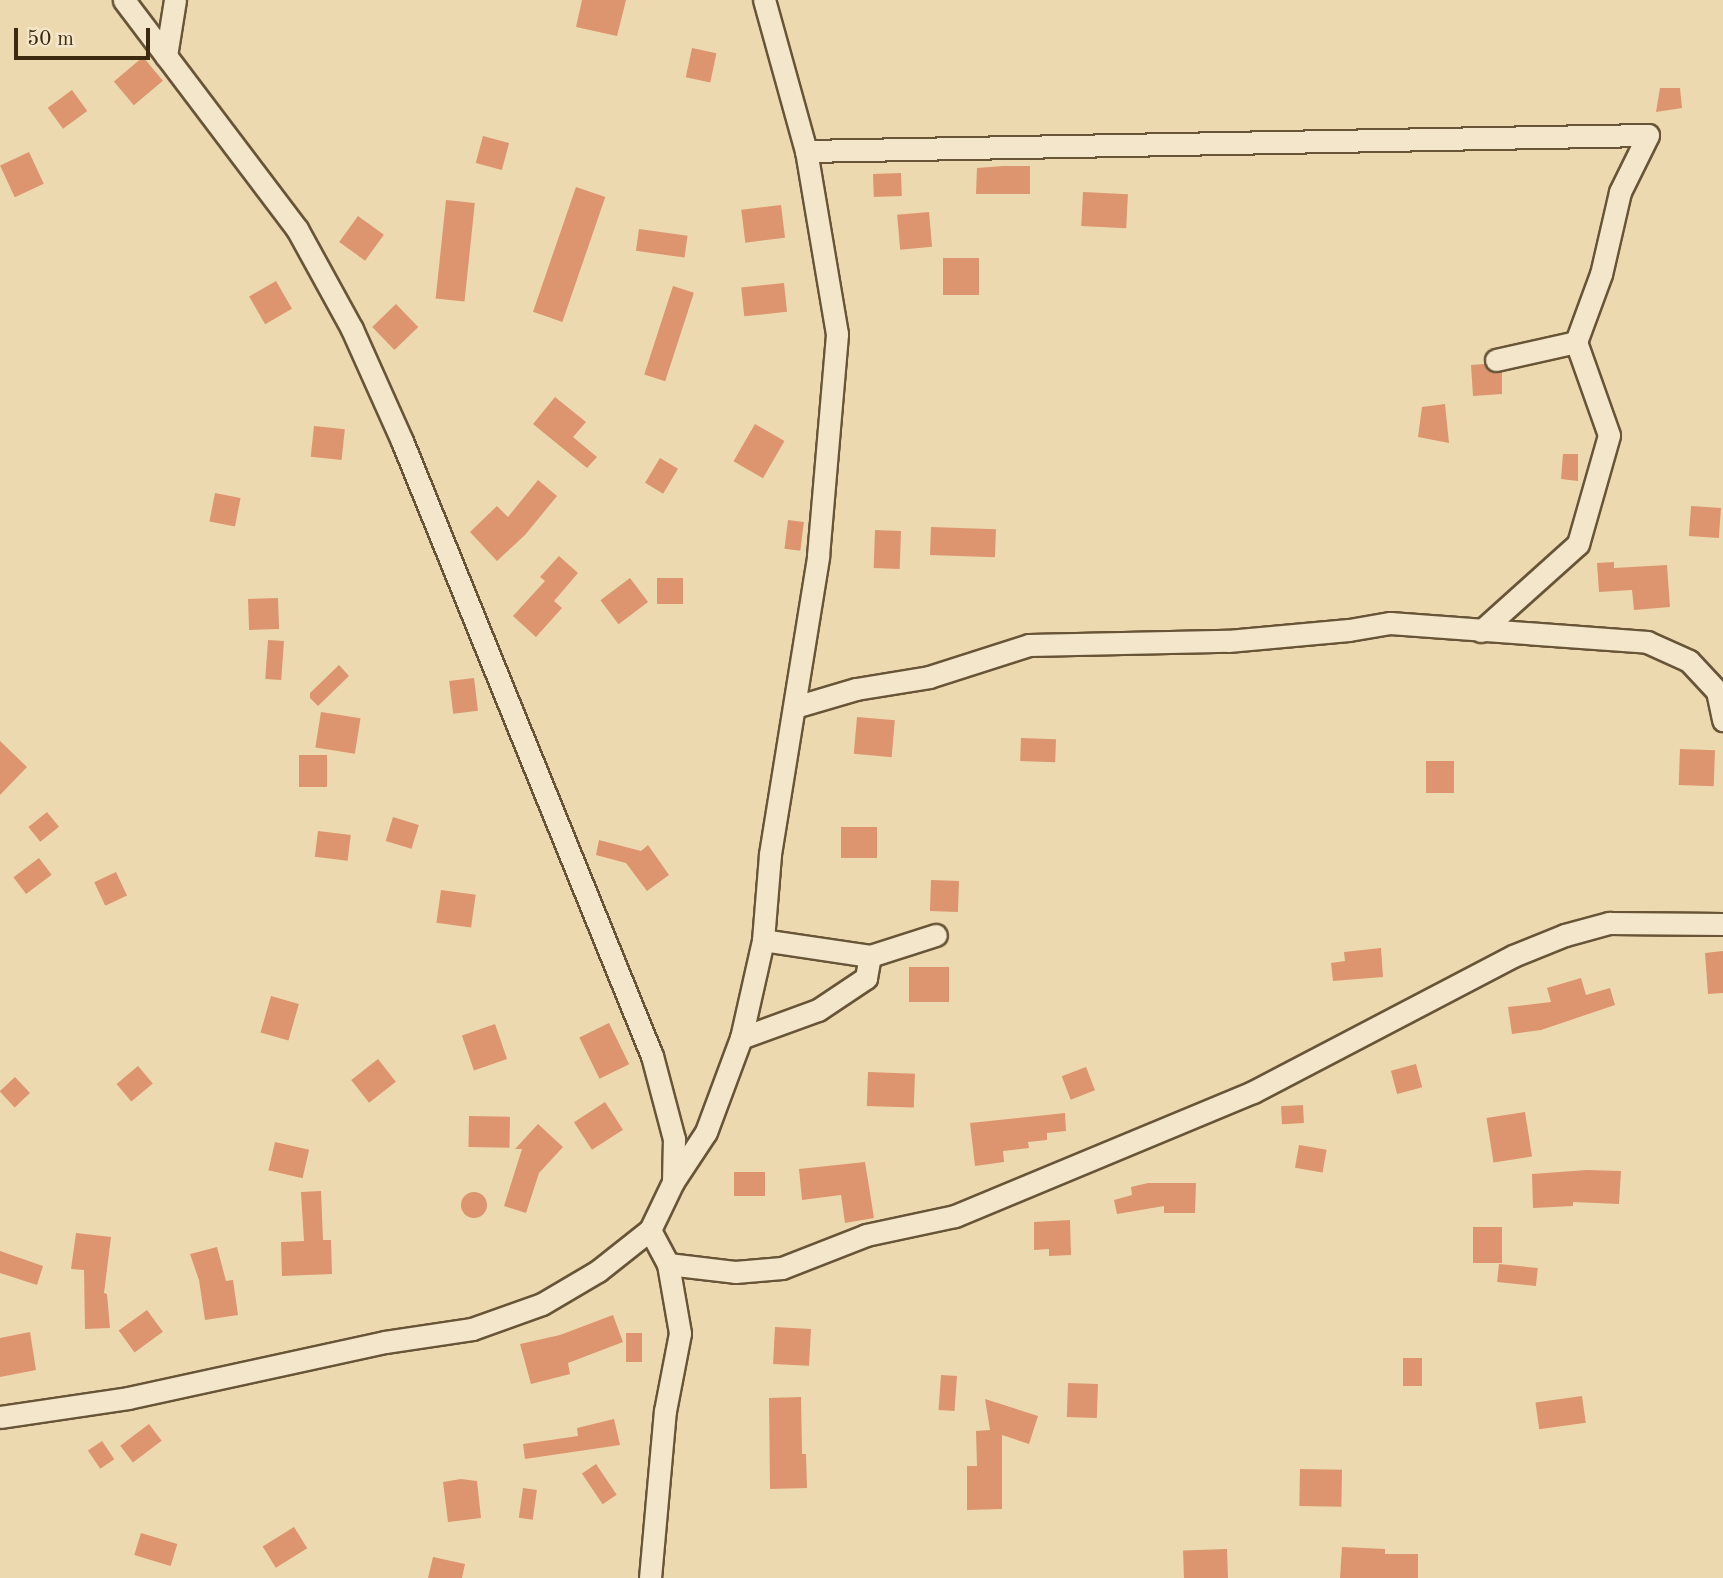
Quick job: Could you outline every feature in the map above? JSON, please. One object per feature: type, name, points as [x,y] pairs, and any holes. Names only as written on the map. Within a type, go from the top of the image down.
[{"type":"street","points":[[124,0],[297,229],[352,329],[402,441],[652,1056],[674,1139],[673,1182]]},
{"type":"street","points":[[166,56],[175,0]]},
{"type":"street","points":[[0,1417],[128,1398],[385,1342],[472,1329],[542,1304],[598,1271],[650,1230],[673,1182],[706,1132],[741,1038],[763,940],[770,855],[818,556],[836,334],[806,151],[765,0]]},
{"type":"street","points":[[806,151],[1648,135],[1620,192],[1601,274],[1576,342],[1609,435],[1578,544],[1481,631]]},
{"type":"street","points":[[1496,360],[1576,342]]},
{"type":"street","points":[[795,706],[856,689],[929,677],[1029,645],[1228,641],[1349,630],[1390,623],[1647,642],[1689,661],[1717,691],[1723,720]]},
{"type":"street","points":[[668,1264],[735,1272],[782,1268],[866,1235],[954,1216],[1253,1093],[1513,956],[1565,935],[1609,923],[1723,923]]},
{"type":"street","points":[[763,940],[870,956],[936,935]]},
{"type":"street","points":[[741,1038],[818,1010],[866,978],[870,956]]},
{"type":"street","points":[[650,1230],[668,1264],[680,1333],[665,1411],[650,1578]]},
{"type":"building","points":[[582,0],[626,0],[617,36],[576,27]]},
{"type":"building","points":[[692,48],[716,53],[710,83],[686,77]]},
{"type":"building","points":[[143,57],[163,81],[134,105],[114,81]]},
{"type":"building","points":[[1660,88],[1680,88],[1682,108],[1656,112]]},
{"type":"building","points":[[72,90],[87,111],[63,129],[48,108]]},
{"type":"building","points":[[483,136],[509,143],[502,170],[476,163]]},
{"type":"building","points":[[29,152],[44,184],[15,197],[0,166]]},
{"type":"building","points":[[1030,166],[1030,194],[976,194],[977,168]]},
{"type":"building","points":[[901,173],[902,196],[874,197],[873,174]]},
{"type":"building","points":[[576,187],[605,197],[562,322],[533,312]]},
{"type":"building","points":[[1083,192],[1128,194],[1126,228],[1081,226]]},
{"type":"building","points":[[446,200],[475,203],[464,301],[436,298]]},
{"type":"building","points":[[781,205],[785,238],[745,243],[741,210]]},
{"type":"building","points":[[929,212],[932,247],[900,250],[897,215]]},
{"type":"building","points":[[358,216],[384,235],[365,261],[339,242]]},
{"type":"building","points":[[639,229],[688,236],[684,258],[636,251]]},
{"type":"building","points":[[943,258],[979,258],[979,295],[943,295]]},
{"type":"building","points":[[276,281],[292,309],[265,324],[249,296]]},
{"type":"building","points":[[784,283],[787,312],[744,316],[741,287]]},
{"type":"building","points":[[673,286],[694,293],[665,381],[644,374]]},
{"type":"building","points":[[396,304],[418,327],[394,350],[372,327]]},
{"type":"building","points":[[1484,364],[1491,372],[1502,372],[1502,394],[1473,396],[1471,365]]},
{"type":"building","points":[[555,397],[586,422],[573,437],[597,457],[587,468],[533,424]]},
{"type":"building","points":[[1445,404],[1449,443],[1418,437],[1422,407]]},
{"type":"building","points":[[755,424],[784,441],[763,478],[734,461]]},
{"type":"building","points":[[314,426],[345,429],[342,460],[311,457]]},
{"type":"building","points":[[1563,454],[1578,454],[1578,481],[1561,479]]},
{"type":"building","points":[[660,458],[678,469],[663,494],[645,483]]},
{"type":"building","points":[[538,480],[557,496],[525,535],[497,561],[470,532],[497,506],[508,517]]},
{"type":"building","points":[[215,493],[241,498],[235,526],[209,521]]},
{"type":"building","points":[[1691,506],[1721,508],[1719,538],[1689,536]]},
{"type":"building","points":[[788,520],[804,522],[800,551],[784,549]]},
{"type":"building","points":[[931,527],[996,529],[995,557],[930,555]]},
{"type":"building","points":[[875,530],[901,531],[900,569],[874,568]]},
{"type":"building","points":[[559,556],[578,573],[554,601],[562,608],[536,637],[513,616],[545,581],[540,577]]},
{"type":"building","points":[[1614,562],[1614,568],[1667,565],[1670,607],[1634,610],[1632,590],[1599,592],[1597,563]]},
{"type":"building","points":[[630,578],[648,602],[619,624],[600,600]]},
{"type":"building","points":[[657,578],[683,578],[683,604],[657,604]]},
{"type":"building","points":[[278,598],[279,629],[249,630],[248,599]]},
{"type":"building","points":[[268,640],[284,641],[281,680],[265,679]]},
{"type":"building","points":[[339,665],[349,676],[318,706],[310,698],[310,693]]},
{"type":"building","points":[[474,678],[478,711],[453,714],[449,681]]},
{"type":"building","points":[[321,712],[361,718],[355,754],[315,748]]},
{"type":"building","points":[[857,717],[895,720],[892,757],[854,754]]},
{"type":"building","points":[[1021,738],[1056,739],[1055,762],[1020,761]]},
{"type":"building","points":[[0,741],[27,767],[0,795]]},
{"type":"building","points":[[1680,749],[1715,750],[1714,786],[1679,785]]},
{"type":"building","points":[[299,755],[327,755],[327,787],[299,787]]},
{"type":"building","points":[[1426,761],[1454,761],[1454,793],[1426,793]]},
{"type":"building","points":[[47,812],[59,827],[40,842],[28,827]]},
{"type":"building","points":[[393,817],[419,825],[412,849],[386,841]]},
{"type":"building","points":[[841,827],[877,827],[877,858],[841,858]]},
{"type":"building","points":[[318,831],[351,835],[348,861],[315,857]]},
{"type":"building","points":[[599,840],[641,851],[648,845],[669,875],[647,891],[626,863],[596,855]]},
{"type":"building","points":[[39,858],[52,875],[26,894],[13,877]]},
{"type":"building","points":[[116,872],[127,896],[105,906],[94,882]]},
{"type":"building","points":[[931,880],[959,881],[958,912],[930,911]]},
{"type":"building","points":[[441,890],[476,895],[471,928],[436,923]]},
{"type":"building","points":[[1381,948],[1383,977],[1333,981],[1331,963],[1345,961],[1344,952]]},
{"type":"building","points":[[1723,951],[1723,993],[1708,994],[1705,953]]},
{"type":"building","points":[[909,967],[949,967],[949,1002],[909,1002]]},
{"type":"building","points":[[1581,978],[1586,995],[1610,988],[1615,1005],[1541,1030],[1512,1034],[1508,1007],[1551,1002],[1547,988]]},
{"type":"building","points":[[271,996],[299,1004],[288,1041],[261,1033]]},
{"type":"building","points":[[609,1023],[629,1064],[600,1079],[579,1037]]},
{"type":"building","points":[[495,1024],[507,1059],[474,1070],[462,1035]]},
{"type":"building","points":[[378,1059],[396,1082],[369,1103],[351,1080]]},
{"type":"building","points":[[1416,1064],[1422,1087],[1397,1094],[1391,1071]]},
{"type":"building","points":[[138,1066],[153,1084],[131,1102],[117,1084]]},
{"type":"building","points":[[1086,1067],[1095,1090],[1071,1100],[1062,1076]]},
{"type":"building","points":[[868,1072],[915,1074],[914,1108],[867,1106]]},
{"type":"building","points":[[15,1077],[30,1093],[15,1107],[0,1091]]},
{"type":"building","points":[[605,1102],[623,1130],[592,1150],[574,1122]]},
{"type":"building","points":[[1303,1105],[1304,1123],[1282,1124],[1281,1106]]},
{"type":"building","points":[[1525,1112],[1532,1156],[1494,1163],[1486,1118]]},
{"type":"building","points":[[1065,1113],[1066,1131],[1047,1133],[1047,1140],[1028,1142],[1029,1148],[1003,1151],[1004,1162],[975,1166],[970,1123]]},
{"type":"building","points":[[469,1116],[510,1117],[509,1148],[468,1147]]},
{"type":"building","points":[[538,1124],[563,1147],[539,1173],[526,1213],[504,1206],[522,1149],[515,1149]]},
{"type":"building","points":[[275,1142],[309,1150],[303,1178],[268,1170]]},
{"type":"building","points":[[1299,1145],[1327,1150],[1323,1173],[1295,1168]]},
{"type":"building","points":[[865,1162],[874,1218],[845,1223],[841,1195],[802,1200],[799,1169]]},
{"type":"building","points":[[1587,1170],[1621,1171],[1619,1204],[1573,1202],[1573,1206],[1533,1208],[1532,1174]]},
{"type":"building","points":[[734,1172],[765,1172],[765,1196],[734,1196]]},
{"type":"building","points":[[1148,1183],[1196,1183],[1195,1213],[1164,1213],[1164,1206],[1117,1214],[1114,1200],[1132,1195],[1131,1187]]},
{"type":"building","points":[[321,1191],[323,1240],[331,1240],[332,1274],[282,1276],[281,1242],[304,1241],[301,1192]]},
{"type":"building","points":[[474,1192],[483,1196],[487,1205],[483,1214],[474,1218],[465,1214],[461,1205],[465,1196]]},
{"type":"building","points":[[1070,1220],[1071,1255],[1049,1256],[1049,1249],[1034,1250],[1034,1222]]},
{"type":"building","points":[[1473,1227],[1502,1227],[1502,1263],[1473,1263]]},
{"type":"building","points":[[76,1233],[111,1237],[104,1293],[107,1294],[110,1328],[85,1329],[84,1270],[71,1269]]},
{"type":"building","points":[[217,1247],[226,1281],[233,1280],[238,1315],[205,1320],[199,1280],[190,1254]]},
{"type":"building","points":[[0,1251],[43,1266],[37,1285],[0,1273]]},
{"type":"building","points":[[1499,1264],[1538,1268],[1536,1286],[1497,1282]]},
{"type":"building","points":[[147,1310],[163,1332],[135,1352],[119,1331]]},
{"type":"building","points":[[613,1315],[623,1342],[568,1363],[570,1374],[531,1384],[520,1344],[560,1335]]},
{"type":"building","points":[[775,1327],[811,1329],[809,1366],[773,1364]]},
{"type":"building","points":[[30,1332],[36,1370],[0,1377],[0,1338]]},
{"type":"building","points":[[626,1333],[642,1333],[642,1362],[626,1362]]},
{"type":"building","points":[[1403,1358],[1422,1358],[1422,1386],[1403,1386]]},
{"type":"building","points":[[941,1375],[957,1376],[955,1411],[939,1410]]},
{"type":"building","points":[[1068,1383],[1098,1384],[1097,1418],[1067,1417]]},
{"type":"building","points":[[1582,1396],[1586,1423],[1539,1429],[1535,1403]]},
{"type":"building","points":[[801,1397],[802,1454],[806,1454],[807,1488],[770,1489],[769,1398]]},
{"type":"building","points":[[985,1399],[1038,1416],[1029,1444],[1002,1435],[1002,1509],[967,1510],[967,1466],[977,1466],[976,1431],[990,1430]]},
{"type":"building","points":[[614,1419],[620,1445],[525,1459],[523,1444],[578,1436],[577,1428]]},
{"type":"building","points":[[149,1424],[162,1441],[133,1462],[120,1446]]},
{"type":"building","points":[[102,1441],[114,1459],[100,1469],[88,1451]]},
{"type":"building","points":[[596,1464],[617,1495],[603,1504],[582,1474]]},
{"type":"building","points":[[1300,1469],[1342,1470],[1341,1507],[1299,1506]]},
{"type":"building","points":[[461,1479],[477,1481],[481,1518],[448,1522],[443,1482]]},
{"type":"building","points":[[523,1488],[537,1490],[533,1520],[519,1518]]},
{"type":"building","points":[[294,1527],[307,1548],[276,1568],[263,1547]]},
{"type":"building","points":[[141,1533],[177,1544],[171,1566],[134,1555]]},
{"type":"building","points":[[1342,1547],[1385,1549],[1385,1554],[1418,1554],[1418,1578],[1340,1578]]},
{"type":"building","points":[[1227,1549],[1228,1578],[1184,1578],[1183,1551]]},
{"type":"building","points":[[433,1557],[465,1564],[462,1578],[428,1578]]}]
